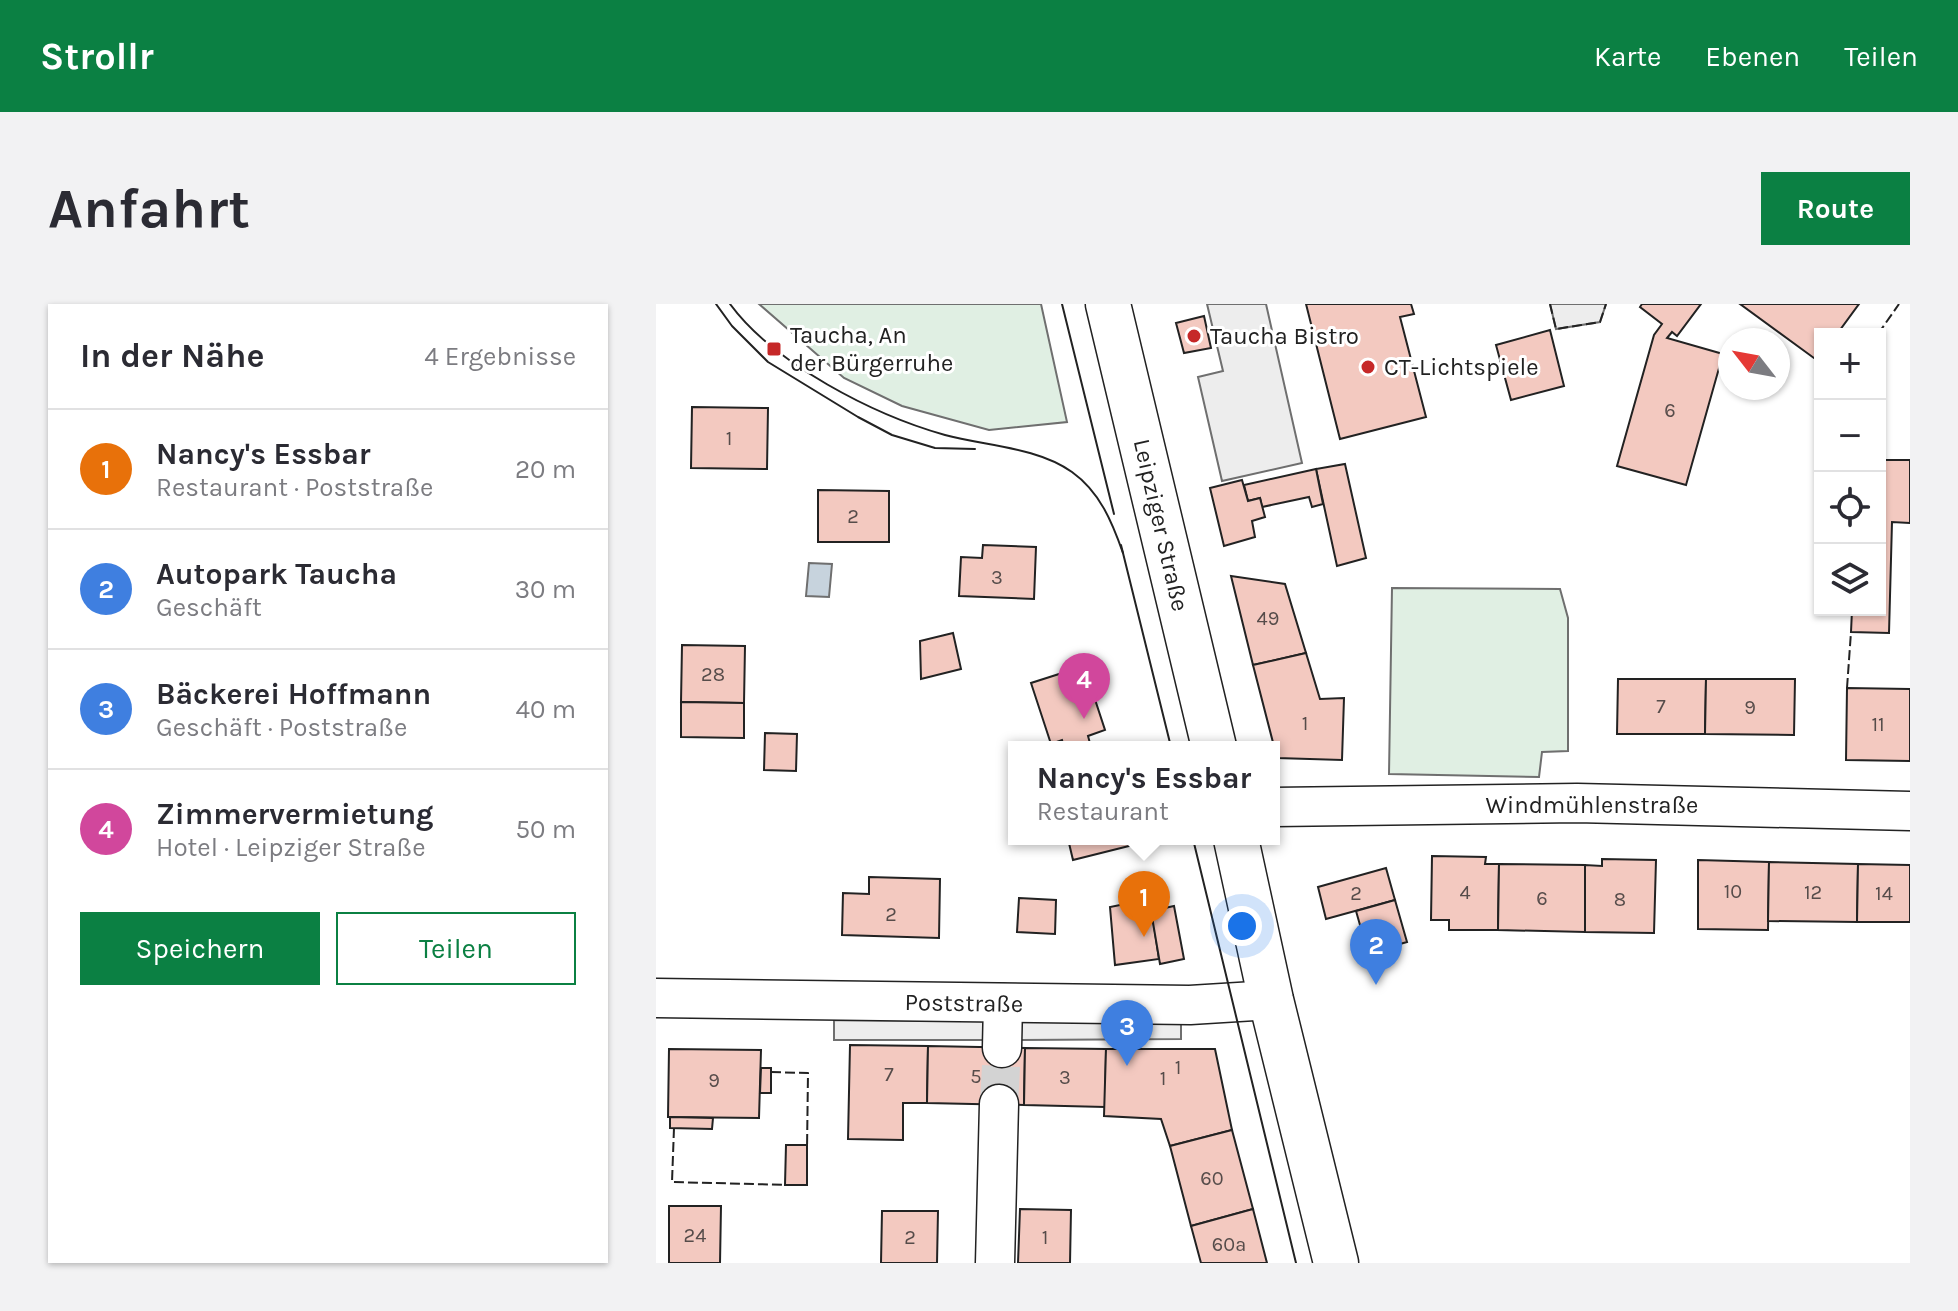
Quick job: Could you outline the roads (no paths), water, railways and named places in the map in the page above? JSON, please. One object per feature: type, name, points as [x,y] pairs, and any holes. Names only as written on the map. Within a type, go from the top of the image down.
[{"type":"main road","name":"Leipziger Straße","points":[[1108,304],[1213,741]]},
{"type":"main road","points":[[1237,845],[1271,1000],[1336,1263]]},
{"type":"street","name":"Windmühlenstraße","points":[[1280,807],[1577,803],[1910,811]]},
{"type":"street","name":"Poststraße","points":[[656,998],[1190,1005],[1271,1000]]},
{"type":"street","points":[[1002,1048],[1003,1003]]},
{"type":"street","points":[[995,1263],[999,1104]]},
{"type":"tunnel","points":[[999,1104],[1002,1048]]},
{"type":"tram line","points":[[716,304],[732,326],[768,362],[858,417],[892,435],[935,448],[975,449]]},
{"type":"tram line","points":[[730,304],[772,347],[799,367],[857,401],[945,435],[1043,457],[1072,472],[1098,498],[1123,553]]},
{"type":"tram line","points":[[1062,304],[1114,514]]},
{"type":"tram line","points":[[1121,545],[1170,741]]},
{"type":"tram line","points":[[1194,845],[1296,1263]]},
{"type":"place","name":"Taucha Bistro","points":[[1194,336]]},
{"type":"place","name":"Taucha, An der Bürgerruhe","points":[[774,349]]},
{"type":"place","name":"CT-Lichtspiele","points":[[1368,367]]},
{"type":"place","name":"Zimmervermietung","points":[[1084,719]]},
{"type":"place","name":"Nancy's Essbar","points":[[1144,937]]},
{"type":"place","name":"Autopark Taucha","points":[[1376,985]]},
{"type":"place","name":"Bäckerei Hoffmann","points":[[1127,1066]]}]
